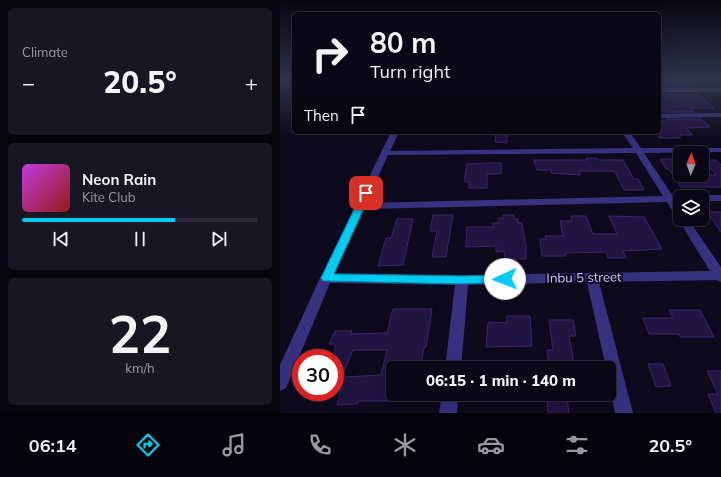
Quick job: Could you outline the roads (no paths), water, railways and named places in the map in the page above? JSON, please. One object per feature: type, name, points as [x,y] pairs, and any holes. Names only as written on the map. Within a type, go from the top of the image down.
[{"type":"street","points":[[661,116],[721,114]]},
{"type":"street","points":[[280,383],[326,278],[394,134]]},
{"type":"street","points":[[627,134],[673,204]]},
{"type":"street","points":[[385,154],[721,150]]},
{"type":"street","points":[[709,198],[721,198]]},
{"type":"street","points":[[360,206],[670,199]]},
{"type":"street","points":[[688,226],[721,276]]},
{"type":"street","name":"Inbu 5 street","points":[[326,278],[462,280],[721,276]]},
{"type":"street","points":[[592,277],[624,413]]},
{"type":"street","points":[[454,361],[462,280]]},
{"type":"street","points":[[448,413],[449,401]]}]
